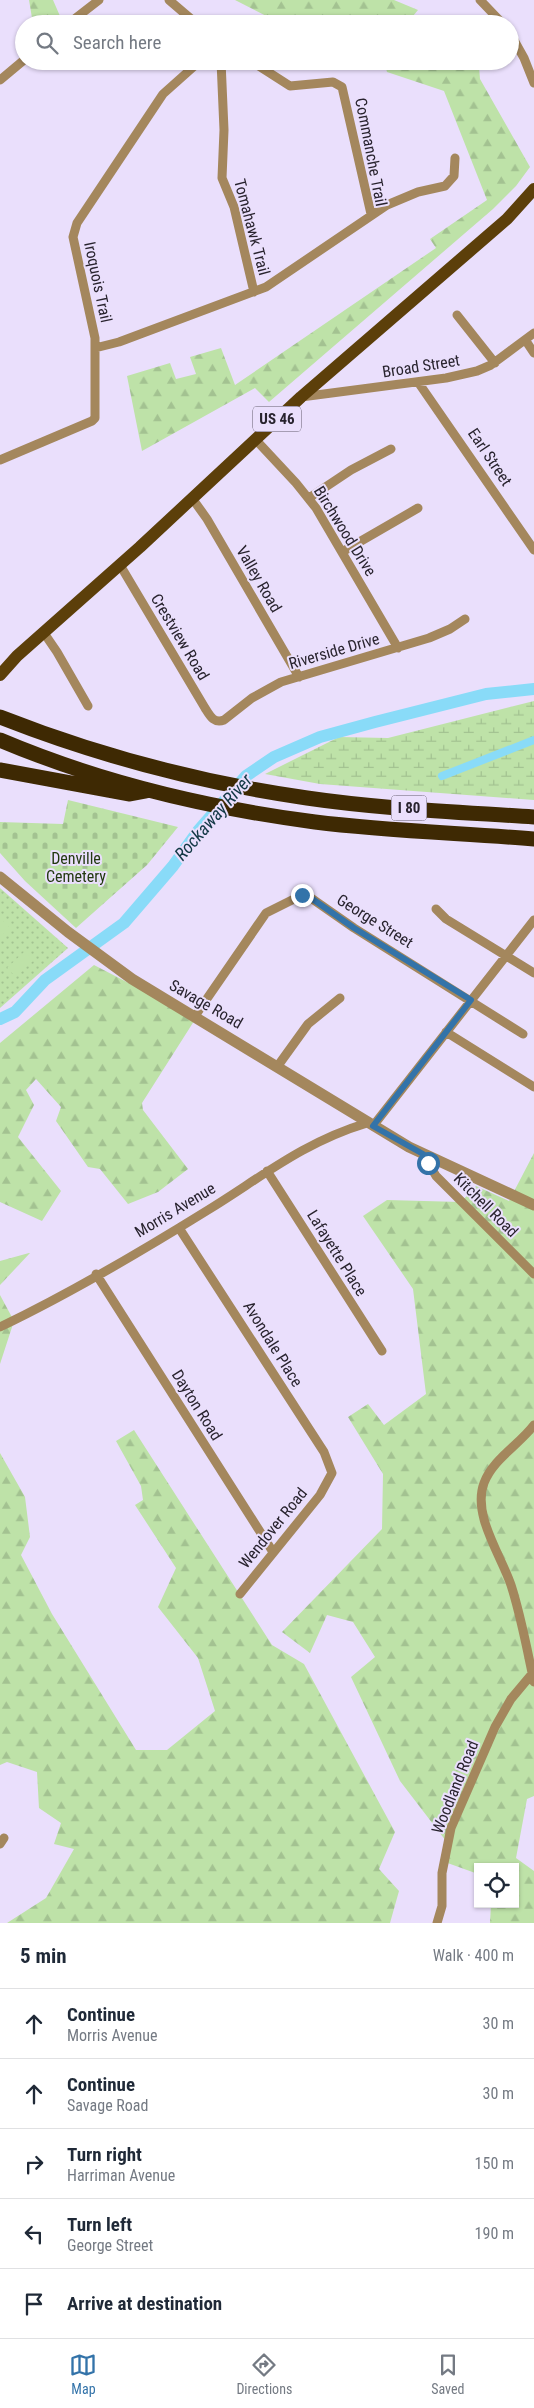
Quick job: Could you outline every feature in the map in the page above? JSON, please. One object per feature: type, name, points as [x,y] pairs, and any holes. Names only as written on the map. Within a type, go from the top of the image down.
[{"type":"highway","name":"I 80","points":[[0,717],[116,757],[221,783],[285,795],[396,807],[534,818]]},
{"type":"highway","name":"I 80","points":[[0,740],[83,770],[151,790],[251,812],[356,826],[534,839]]},
{"type":"highway","points":[[0,770],[130,794],[151,790]]},
{"type":"main road","name":"US 46","points":[[0,675],[17,656],[120,565],[301,397],[494,230],[534,190]]},
{"type":"main road","name":"US 46","points":[[0,662],[17,656]]},
{"type":"street","points":[[80,15],[100,0]]},
{"type":"street","points":[[169,0],[186,15]]},
{"type":"street","points":[[480,0],[494,15]]},
{"type":"street","points":[[519,49],[534,83]]},
{"type":"street","points":[[0,80],[15,68]]},
{"type":"street","name":"Iroquois Trail","points":[[0,460],[92,421],[94,418],[96,398],[95,348],[73,237],[77,223],[94,195],[164,94],[190,70]]},
{"type":"street","name":"Tomahawk Trail","points":[[95,348],[119,342],[254,292],[234,207],[222,178],[224,130],[221,70]]},
{"type":"street","name":"Commanche Trail","points":[[254,292],[280,278],[371,214],[342,86],[333,82],[290,86],[264,70]]},
{"type":"street","points":[[371,214],[402,197],[445,186],[454,176],[456,170],[455,158]]},
{"type":"street","points":[[457,315],[495,363]]},
{"type":"street","name":"Broad Street","points":[[301,397],[418,382],[477,371],[495,363],[534,333]]},
{"type":"street","points":[[526,341],[534,353]]},
{"type":"street","name":"Earl Street","points":[[418,382],[534,550]]},
{"type":"street","name":"Birchwood Drive","points":[[255,439],[308,498],[398,648]]},
{"type":"street","points":[[308,498],[351,470],[391,449]]},
{"type":"street","name":"Valley Road","points":[[192,498],[207,519],[299,677]]},
{"type":"street","points":[[342,552],[418,508]]},
{"type":"street","name":"Crestview Road","points":[[120,565],[205,708],[213,720],[218,722]]},
{"type":"street","name":"Riverside Drive","points":[[218,722],[224,720],[269,686],[398,648],[443,632],[465,619]]},
{"type":"street","points":[[44,634],[57,652],[88,706]]},
{"type":"street","name":"Savage Road","points":[[0,877],[118,970],[370,1124],[423,1154]]},
{"type":"street","name":"George Street","points":[[195,1016],[266,913],[302,895],[311,898],[354,928],[523,1034]]},
{"type":"street","points":[[436,909],[446,919],[534,974]]},
{"type":"street","points":[[370,1124],[446,1032],[534,920]]},
{"type":"street","points":[[277,1067],[308,1024],[340,998]]},
{"type":"street","points":[[446,1032],[534,1087]]},
{"type":"street","name":"Morris Avenue","points":[[0,1327],[179,1228],[312,1144],[370,1124]]},
{"type":"street","points":[[423,1154],[534,1205]]},
{"type":"street","name":"Kitchell Road","points":[[423,1154],[436,1176],[534,1274]]},
{"type":"street","name":"Lafayette Place","points":[[267,1171],[382,1351]]},
{"type":"street","name":"Avondale Place","points":[[179,1228],[324,1452],[332,1473],[330,1480]]},
{"type":"street","name":"Dayton Road","points":[[96,1274],[272,1552]]},
{"type":"street","points":[[533,1678],[510,1583],[491,1542],[481,1493],[488,1475],[534,1425]]},
{"type":"street","name":"Wendover Road","points":[[240,1594],[330,1480]]},
{"type":"street","name":"Woodland Road","points":[[437,1923],[442,1906],[442,1873],[451,1828],[511,1698],[533,1678]]},
{"type":"green space","points":[[29,0],[53,0],[60,15],[32,15]]},
{"type":"green space","points":[[235,0],[394,0],[418,10],[414,15],[264,15]]},
{"type":"green space","points":[[386,70],[479,70],[480,79],[530,167],[516,186],[493,209],[269,402],[255,388],[142,451],[127,376],[170,363],[176,379],[196,374],[190,357],[221,348],[235,385],[436,248],[430,239],[487,200],[444,91],[387,72]]},
{"type":"green space","points":[[534,701],[534,800],[320,784],[265,774],[339,737],[388,738]]},
{"type":"green space","name":"Denville Cemetery","points":[[68,800],[178,827],[147,865],[76,928],[25,881],[0,853],[0,822],[63,824]]},
{"type":"green space","points":[[0,888],[68,948],[0,1008]]},
{"type":"green space","points":[[0,918],[10,928],[0,937]]},
{"type":"green space","points":[[25,951],[33,961],[16,977],[7,968]]},
{"type":"green space","points":[[94,965],[196,1018],[142,1103],[143,1110],[188,1169],[158,1192],[128,1204],[100,1169],[88,1167],[56,1121],[61,1107],[36,1079],[26,1090],[34,1105],[18,1137],[61,1191],[42,1221],[0,1202],[0,1043]]},
{"type":"green space","points":[[534,1153],[534,1796],[527,1799],[516,1858],[534,1871],[534,1923],[490,1923],[491,1908],[519,1908],[519,1863],[474,1863],[474,1873],[442,1861],[446,1841],[400,1781],[351,1677],[375,1657],[353,1622],[327,1615],[310,1653],[282,1632],[382,1529],[383,1474],[348,1417],[368,1404],[384,1425],[426,1394],[413,1289],[363,1216],[387,1200],[461,1202],[476,1186],[509,1201]]},
{"type":"green space","points":[[30,1253],[0,1285],[0,1261]]},
{"type":"green space","points":[[0,1295],[14,1321],[0,1364]]},
{"type":"green space","points":[[134,1430],[272,1645],[304,1664],[395,1832],[379,1869],[399,1891],[390,1923],[7,1923],[46,1898],[74,1849],[54,1844],[61,1823],[39,1808],[37,1772],[7,1762],[0,1765],[0,1453],[25,1497],[30,1537],[21,1555],[52,1614],[136,1750],[167,1750],[215,1711],[198,1658],[158,1607],[176,1568],[135,1505],[143,1500],[141,1486],[116,1441]]},
{"type":"waterway","name":"Rockaway River","points":[[0,1019],[15,1012],[45,980],[124,923],[173,866],[198,831],[246,776],[274,757],[320,737],[375,722],[486,694],[534,689]]},
{"type":"waterway","points":[[442,776],[534,740]]},
{"type":"route","points":[[302,895],[311,898],[354,928],[471,1000],[373,1126],[423,1154],[428,1163]]}]
